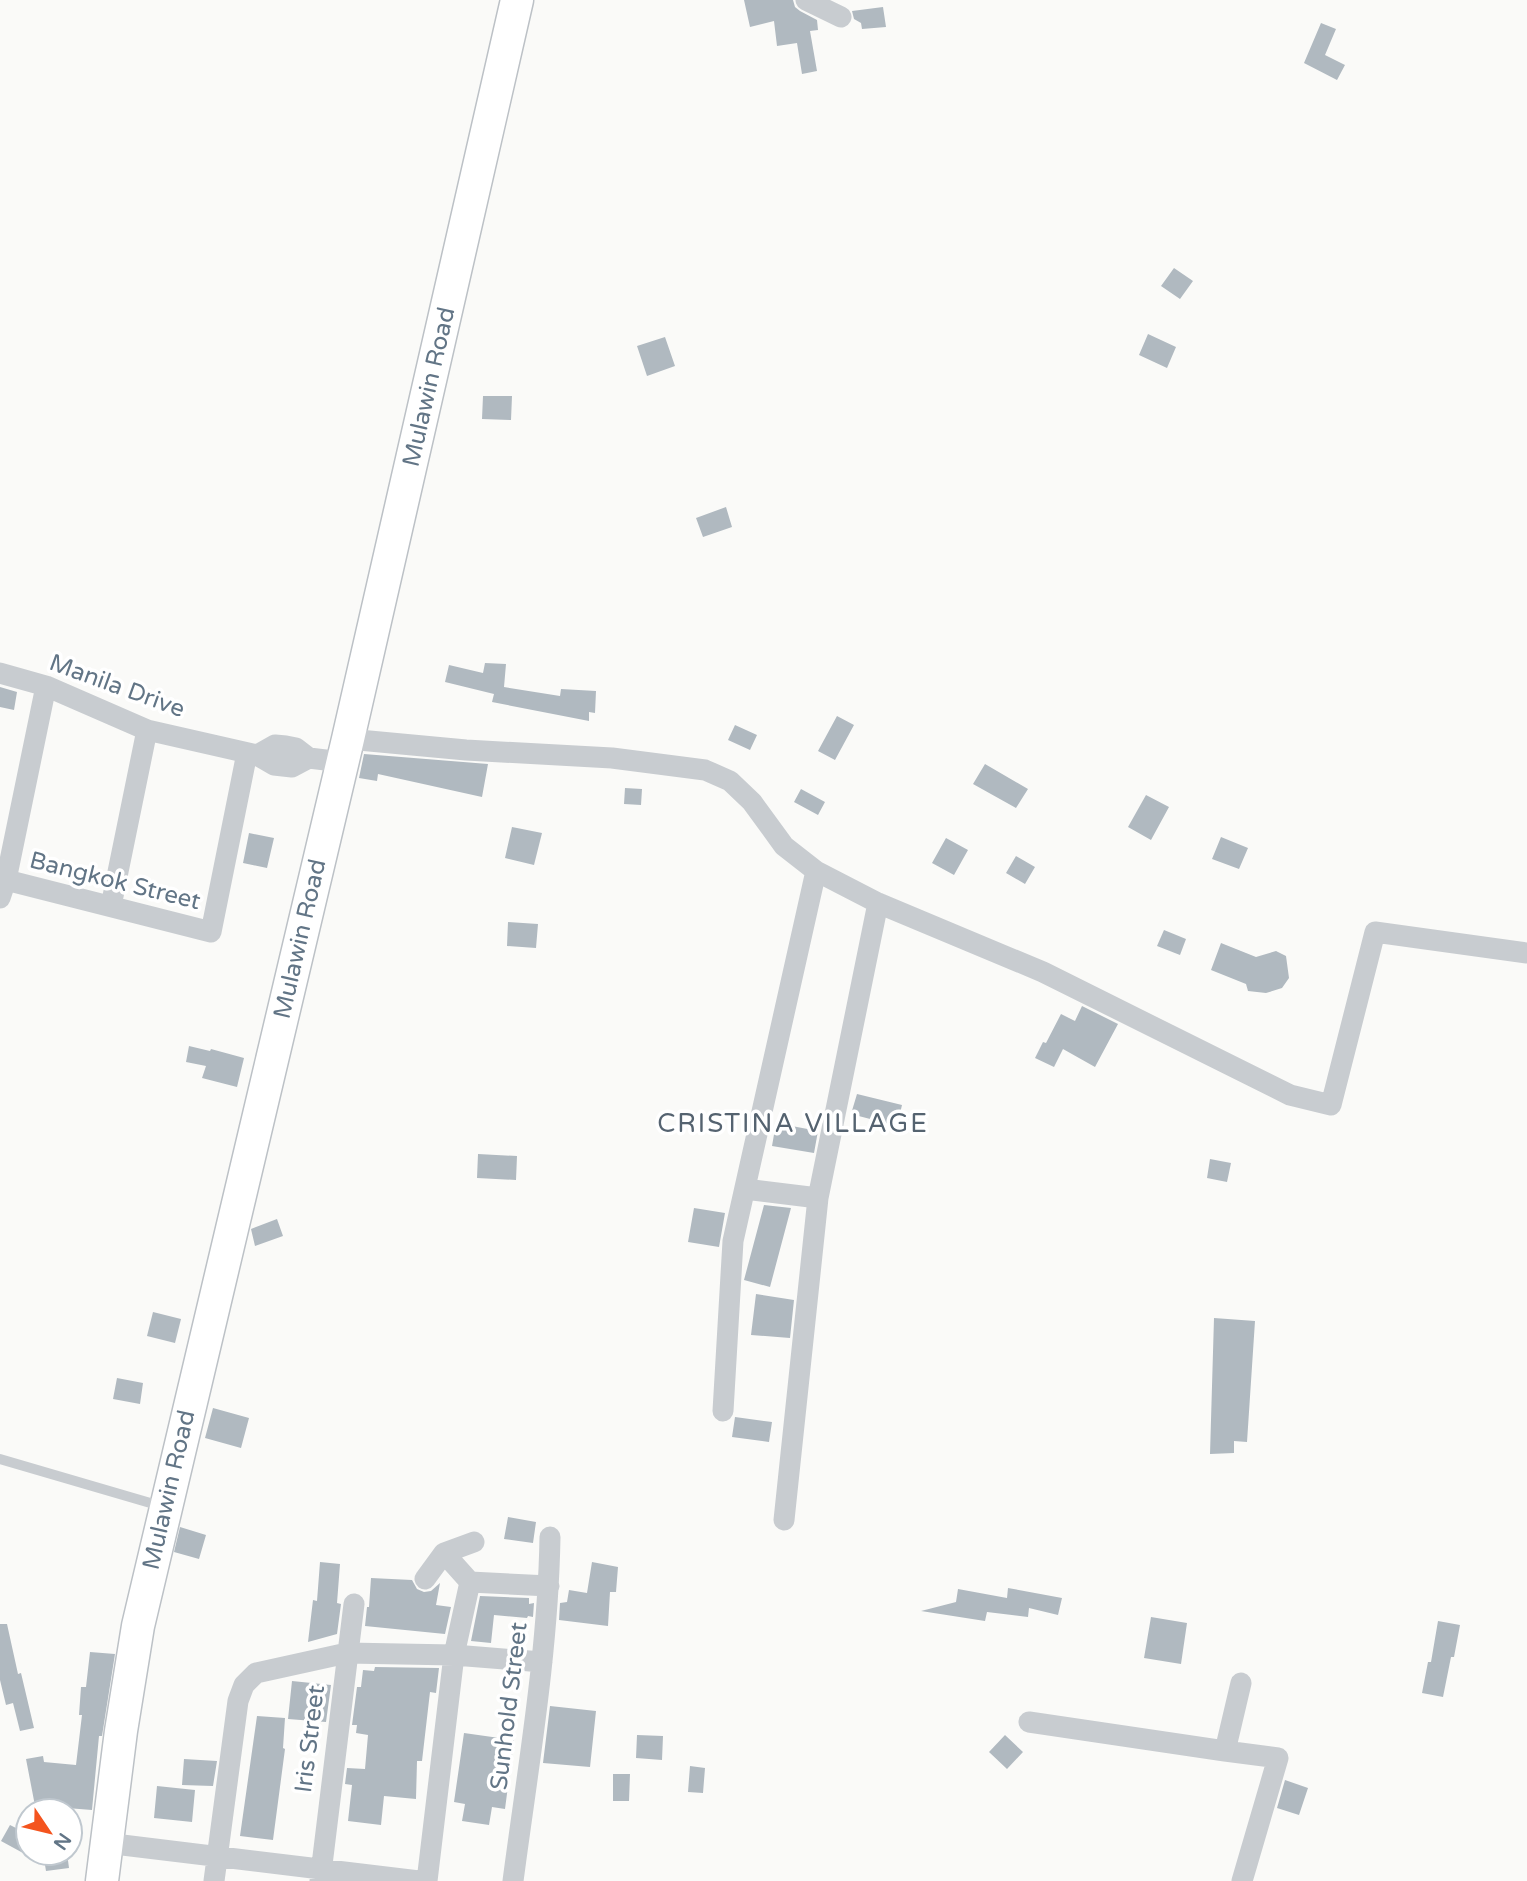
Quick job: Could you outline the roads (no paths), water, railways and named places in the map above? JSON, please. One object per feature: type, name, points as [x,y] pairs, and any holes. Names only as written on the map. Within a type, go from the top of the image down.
[{"type":"main road","name":"Mulawin Road","points":[[102,1881],[138,1626],[164,1507],[345,751],[517,0]]},
{"type":"street","points":[[806,0],[841,17]]},
{"type":"street","name":"Manila Drive","points":[[0,673],[46,686],[147,730],[252,754],[274,765],[292,767],[309,758],[345,751],[466,750],[612,758],[705,770],[730,781],[752,803],[784,846],[816,872],[878,903],[1043,972],[1290,1095],[1331,1105],[1375,932],[1527,953]]},
{"type":"street","points":[[3,889],[46,686]]},
{"type":"street","points":[[111,906],[147,730]]},
{"type":"street","name":"Bangkok Street","points":[[3,889],[111,906],[211,932],[252,754]]},
{"type":"street","points":[[723,1411],[733,1241],[816,872]]},
{"type":"street","points":[[784,1520],[818,1198],[878,903]]},
{"type":"street","points":[[745,1189],[818,1198]]},
{"type":"street","name":"Sunhold Street","points":[[513,1881],[542,1662],[550,1538]]},
{"type":"street","points":[[425,1579],[444,1553],[474,1542]]},
{"type":"street","points":[[444,1553],[470,1582],[549,1586]]},
{"type":"street","points":[[428,1881],[454,1655],[470,1582]]},
{"type":"street","name":"Iris Street","points":[[321,1875],[354,1604]]},
{"type":"street","points":[[214,1881],[238,1701],[244,1685],[256,1673],[347,1653],[454,1655],[542,1662]]},
{"type":"street","points":[[1225,1751],[1241,1683]]},
{"type":"street","points":[[1028,1722],[1278,1758],[1242,1881]]},
{"type":"street","points":[[107,1843],[321,1875],[419,1881]]},
{"type":"lane","points":[[0,1459],[164,1507]]},
{"type":"district","name":"CRISTINA VILLAGE","points":[[793,1123]]}]
